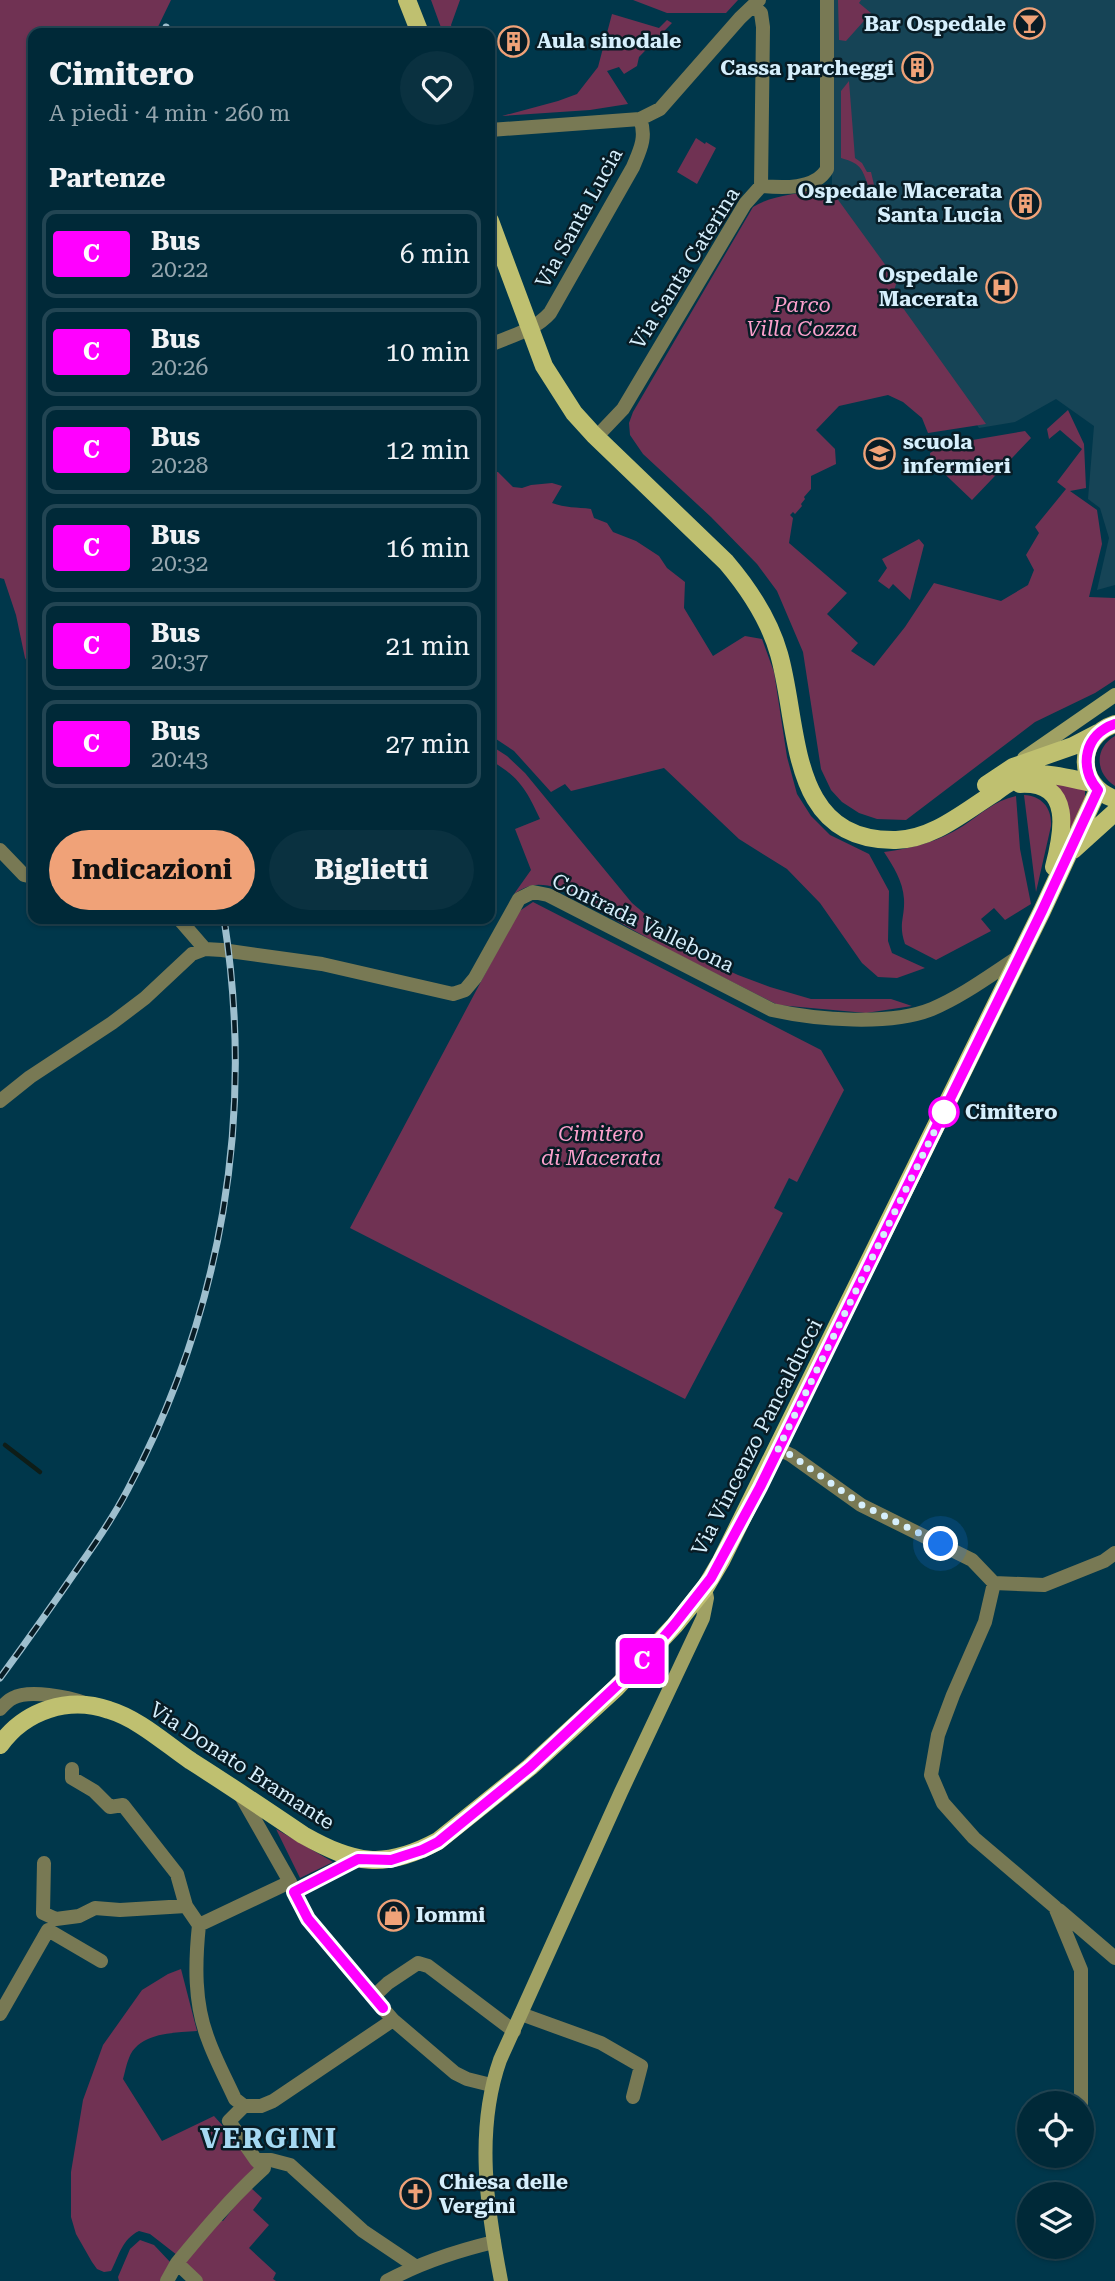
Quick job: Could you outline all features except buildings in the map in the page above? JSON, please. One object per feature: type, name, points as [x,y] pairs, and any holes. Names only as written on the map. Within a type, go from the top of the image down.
[{"type":"main road","points":[[407,0],[418,28]]},
{"type":"main road","points":[[495,234],[544,366],[574,413],[602,436],[726,562],[761,611],[779,655],[801,769],[828,815],[852,832],[876,838],[923,835],[951,821],[1006,785],[1026,775],[1043,774],[1095,787],[1115,799]]},
{"type":"main road","points":[[530,328],[557,375],[602,436]]},
{"type":"main road","points":[[905,835],[950,808],[1115,695]]},
{"type":"main road","points":[[1013,766],[1073,746],[1115,724]]},
{"type":"main road","points":[[1095,787],[1087,774],[1087,752],[1098,733]]},
{"type":"main road","points":[[1006,785],[1041,785],[1054,796],[1061,809],[1063,826],[1042,911]]},
{"type":"main road","name":"Via Vincenzo Pancalducci","points":[[501,2281],[485,2166],[491,2085],[499,2060],[703,1618],[708,1598],[705,1588],[732,1542],[1042,911],[1095,787]]},
{"type":"main road","name":"Via Vincenzo Pancalducci","points":[[1068,855],[1115,812]]},
{"type":"main road","name":"Via Donato Bramante","points":[[0,1745],[14,1728],[35,1714],[65,1705],[112,1710],[141,1726],[303,1835],[330,1850],[358,1859],[391,1860],[438,1842],[530,1767],[616,1688],[705,1588]]},
{"type":"street","name":"Via Santa Caterina","points":[[602,436],[623,409],[745,204],[761,186],[784,188],[814,181],[824,175],[827,169],[827,0]]},
{"type":"street","points":[[495,130],[640,119],[660,109],[756,3],[763,27],[761,186]]},
{"type":"street","name":"Via Santa Lucia","points":[[530,328],[543,321],[558,300],[633,167],[643,145],[644,134],[640,119]]},
{"type":"street","points":[[495,343],[530,328]]},
{"type":"street","points":[[0,850],[28,875]]},
{"type":"street","name":"Contrada Vallebona","points":[[205,949],[322,964],[453,994],[465,990],[475,978],[519,899],[533,892],[548,895],[772,1010],[824,1018],[910,1016],[951,999],[1020,956]]},
{"type":"street","points":[[0,1101],[30,1077],[112,1023],[145,998],[192,954],[205,949],[183,924]]},
{"type":"street","points":[[778,1449],[791,1455],[862,1505],[972,1560],[994,1583],[1044,1585],[1104,1561],[1115,1553]]},
{"type":"street","points":[[994,1583],[985,1622],[938,1735],[931,1775],[943,1803],[974,1838],[1115,1958]]},
{"type":"street","points":[[0,1709],[14,1696],[44,1694],[69,1697],[93,1706]]},
{"type":"street","points":[[72,1769],[72,1778],[94,1791],[110,1807],[123,1805],[177,1874],[187,1906],[199,1925],[195,1966],[198,1997],[207,2037],[235,2099],[244,2106],[261,2106],[273,2101],[393,2020]]},
{"type":"street","points":[[239,1792],[308,1919],[373,1997],[393,2020],[455,2073],[491,2085]]},
{"type":"street","points":[[199,1925],[358,1859]]},
{"type":"street","points":[[44,1863],[43,1913],[56,1919],[79,1916],[95,1908],[120,1910],[187,1906]]},
{"type":"street","points":[[1055,1907],[1081,1970],[1081,2091]]},
{"type":"street","points":[[0,2014],[48,1930],[101,1961]]},
{"type":"street","points":[[373,1997],[388,1983],[418,1963],[428,1966],[514,2031]]},
{"type":"street","points":[[521,2014],[601,2043],[641,2066],[633,2097]]},
{"type":"street","points":[[244,2106],[229,2121],[260,2164]]},
{"type":"street","points":[[167,2281],[177,2263],[214,2217],[260,2164],[271,2160],[290,2165],[363,2231],[415,2266]]},
{"type":"street","points":[[387,2281],[415,2266],[494,2242]]},
{"type":"street","points":[[177,2263],[196,2281]]},
{"type":"shaded area","name":"Ospedale Macerata","points":[[832,0],[1115,0],[1115,585],[1097,590],[1109,538],[1100,508],[1088,499],[1094,426],[1056,399],[1015,422],[979,428],[952,385],[889,298],[832,197]]},
{"type":"green space","points":[[0,0],[171,0],[157,28],[28,28],[28,663],[16,615],[4,579],[0,578]]},
{"type":"green space","points":[[431,0],[460,0],[452,28],[441,28]]},
{"type":"green space","points":[[633,0],[738,0],[726,13],[667,13]]},
{"type":"green space","points":[[838,0],[861,0],[859,3],[871,13],[846,41],[839,40]]},
{"type":"green space","points":[[612,14],[659,28],[667,20],[672,23],[639,57],[637,66],[624,74],[619,67],[607,71],[628,104],[590,110],[502,116],[577,94],[598,67]]},
{"type":"green space","points":[[849,81],[855,158],[867,172],[871,172],[875,189],[870,190],[858,165],[841,158],[841,91]]},
{"type":"green space","points":[[696,138],[716,148],[697,184],[677,172]]},
{"type":"green space","name":"Parco Villa Cozza","points":[[822,188],[831,190],[897,281],[893,294],[986,424],[928,433],[922,418],[903,402],[888,395],[839,406],[816,430],[835,449],[836,464],[811,476],[811,489],[804,497],[802,506],[795,514],[793,512],[790,515],[793,518],[789,543],[847,593],[827,614],[858,643],[851,651],[874,666],[905,627],[934,583],[1001,601],[1028,585],[1034,570],[1026,555],[1039,533],[1035,527],[1066,489],[1057,482],[1082,449],[1060,430],[1049,439],[1047,429],[1068,410],[1084,444],[1086,488],[1070,491],[1097,510],[1102,544],[1089,597],[1115,598],[1115,680],[1095,693],[1035,722],[906,820],[877,819],[859,813],[842,802],[831,790],[821,769],[803,652],[777,591],[757,564],[643,454],[630,435],[629,423],[633,412],[753,207],[778,197]]},
{"type":"green space","points":[[1025,431],[1031,438],[972,500],[931,461],[930,453],[943,445]]},
{"type":"green space","points":[[495,472],[513,487],[552,483],[562,486],[552,503],[591,509],[594,518],[607,523],[613,532],[636,541],[659,556],[667,568],[685,582],[684,608],[713,656],[745,636],[762,639],[774,672],[787,757],[797,794],[811,816],[830,835],[869,854],[889,891],[888,941],[892,953],[925,968],[897,978],[878,977],[862,963],[820,903],[787,869],[739,839],[664,768],[571,791],[565,784],[551,792],[514,751],[495,738]]},
{"type":"green space","points":[[919,539],[924,545],[910,600],[893,584],[889,589],[878,581],[887,568],[882,559]]},
{"type":"green space","points":[[1115,736],[1115,786],[1108,781],[1101,768],[1100,754],[1108,741]]},
{"type":"green space","points":[[495,748],[525,773],[632,903],[683,946],[714,964],[770,987],[811,999],[891,999],[912,1006],[866,1013],[778,1005],[667,949],[558,888],[535,885],[514,894],[531,870],[515,829],[540,819],[521,785],[495,763]]},
{"type":"green space","points":[[1048,781],[1085,788],[1085,798],[1071,830],[1064,803]]},
{"type":"green space","points":[[1024,795],[1045,804],[1051,820],[1036,892]]},
{"type":"green space","points":[[1016,796],[1020,849],[1031,904],[1005,920],[994,908],[981,919],[991,931],[936,960],[905,944],[902,931],[902,886],[884,852],[935,840],[963,826],[994,805]]},
{"type":"green space","name":"Cimitero di Macerata","points":[[533,902],[821,1050],[844,1090],[797,1182],[789,1178],[774,1208],[783,1213],[685,1399],[350,1228],[518,912]]},
{"type":"green space","points":[[276,1829],[333,1862],[300,1878]]},
{"type":"green space","points":[[181,1969],[197,2031],[158,2036],[141,2043],[129,2058],[123,2079],[162,2141],[214,2116],[258,2165],[177,2255],[150,2234],[139,2231],[125,2243],[111,2271],[104,2272],[97,2269],[92,2262],[76,2234],[71,2217],[71,2172],[83,2100],[103,2045],[142,1990]]},
{"type":"green space","points":[[250,2187],[262,2198],[253,2210],[269,2225],[249,2248],[276,2273],[273,2279],[276,2281],[201,2281],[183,2262],[216,2219],[223,2221]]},
{"type":"green space","points":[[140,2240],[154,2245],[171,2263],[160,2281],[119,2281],[118,2277],[130,2249]]},
{"type":"waterway","points":[[5,1445],[40,1472]]},
{"type":"railway","points":[[0,1678],[93,1547],[128,1489],[160,1422],[187,1353],[208,1283],[223,1212],[232,1140],[235,1067],[233,993],[225,924]]},
{"type":"bus line","name":"C","points":[[383,2008],[308,1919],[294,1892],[358,1859],[391,1860],[438,1842],[530,1767],[616,1688],[643,1661],[711,1578],[760,1487],[1042,911],[1098,790],[1087,774],[1087,752],[1091,742],[1098,733],[1115,724]]},
{"type":"place","name":"Bar Ospedale","points":[[1029,24]]},
{"type":"place","name":"Aula sinodale","points":[[514,41]]},
{"type":"place","name":"Cassa parcheggi","points":[[917,68]]},
{"type":"place","name":"Ospedale Macerata Santa Lucia","points":[[1025,203]]},
{"type":"place","name":"Ospedale Macerata","points":[[1001,287]]},
{"type":"place","name":"scuola infermieri","points":[[880,454]]},
{"type":"place","name":"Cimitero","points":[[944,1112]]},
{"type":"place","name":"Iommi","points":[[393,1915]]},
{"type":"place","name":"Chiesa delle Vergini","points":[[416,2194]]},
{"type":"district","name":"VERGINI","points":[[269,2138]]},
{"type":"route","points":[[941,1544],[862,1505],[791,1455],[778,1449],[944,1112]]}]
